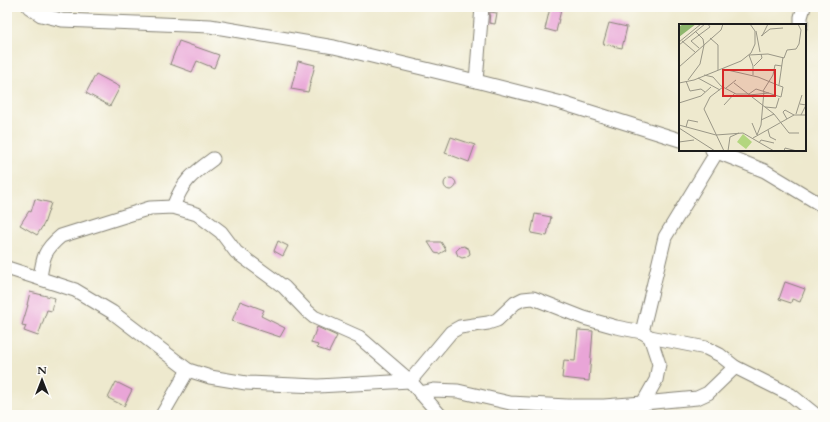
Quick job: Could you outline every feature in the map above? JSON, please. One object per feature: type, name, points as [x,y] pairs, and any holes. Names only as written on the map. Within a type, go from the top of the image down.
[{"type":"street","points":[[28,7],[41,15],[62,20],[210,26],[334,47],[476,81],[562,104],[679,140]]},
{"type":"street","points":[[476,81],[482,7]]},
{"type":"street","points":[[801,24],[801,17],[804,7]]},
{"type":"street","points":[[641,409],[656,380],[659,364],[646,334],[665,237],[716,151],[765,171],[823,206]]},
{"type":"street","points":[[172,207],[179,191],[191,175],[213,159]]},
{"type":"street","points":[[40,278],[43,258],[50,245],[61,236],[150,208],[172,207],[196,214],[221,232],[236,252],[284,286],[314,317],[359,337],[410,381],[440,415]]},
{"type":"street","points":[[7,268],[75,290],[112,312],[188,370],[210,377],[246,383],[318,386],[410,381],[451,332],[460,327],[488,323],[497,320],[515,303],[523,299],[533,298],[584,318],[706,348],[720,355],[735,366],[791,395],[816,415]]},
{"type":"street","points":[[420,393],[434,390],[458,391],[510,403],[604,406],[641,409],[697,398],[708,393],[735,366]]},
{"type":"street","points":[[162,415],[188,370]]},
{"type":"building","points":[[550,8],[561,10],[556,32],[545,29]]},
{"type":"building","points":[[490,12],[497,13],[495,24],[489,23]]},
{"type":"building","points":[[609,23],[627,27],[622,48],[603,44]]},
{"type":"building","points":[[179,41],[219,55],[214,68],[197,61],[192,72],[170,64]]},
{"type":"building","points":[[298,61],[315,65],[308,92],[291,89]]},
{"type":"building","points":[[96,74],[120,87],[110,106],[86,93]]},
{"type":"building","points":[[451,137],[475,145],[469,162],[445,153]]},
{"type":"building","points":[[450,178],[454,180],[456,184],[454,188],[450,190],[446,188],[444,184],[446,180]]},
{"type":"building","points":[[35,199],[51,203],[44,224],[37,235],[20,225],[29,211],[31,212]]},
{"type":"building","points":[[535,214],[551,217],[547,236],[531,233]]},
{"type":"building","points":[[278,241],[288,246],[283,256],[274,251]]},
{"type":"building","points":[[428,242],[441,242],[446,250],[439,254],[435,253]]},
{"type":"building","points":[[464,246],[469,249],[470,254],[462,258],[458,256],[456,251],[460,247]]},
{"type":"building","points":[[785,282],[805,289],[800,302],[792,299],[791,303],[779,299]]},
{"type":"building","points":[[30,292],[55,298],[52,311],[47,310],[38,336],[24,331],[26,326],[22,325]]},
{"type":"building","points":[[240,301],[264,310],[261,316],[285,328],[280,337],[232,321]]},
{"type":"building","points":[[317,327],[337,336],[329,352],[317,348],[318,345],[311,343]]},
{"type":"building","points":[[578,330],[593,331],[589,381],[562,378],[564,360],[575,361]]},
{"type":"building","points":[[116,382],[132,390],[124,406],[108,398]]}]
